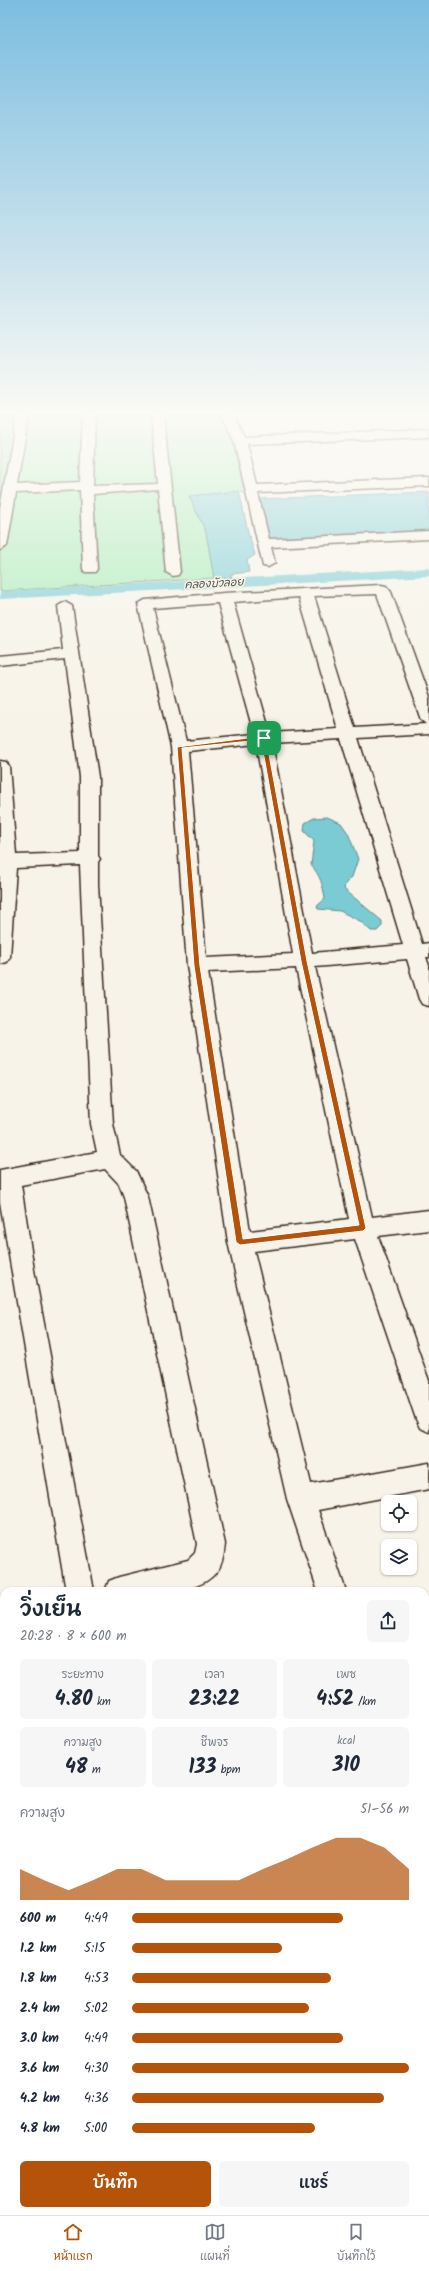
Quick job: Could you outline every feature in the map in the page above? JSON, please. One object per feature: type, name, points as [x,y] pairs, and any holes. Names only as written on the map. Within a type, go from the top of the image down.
[{"type":"street","points":[[0,546],[5,517]]},
{"type":"street","points":[[87,517],[90,569]]},
{"type":"street","points":[[167,517],[173,572]]},
{"type":"street","points":[[258,517],[268,562]]},
{"type":"street","points":[[264,542],[429,535]]},
{"type":"street","points":[[331,1587],[301,1499],[240,1242],[197,966],[179,747],[146,604],[224,597],[381,589],[384,592],[429,720]]},
{"type":"street","points":[[305,592],[348,734],[422,951],[429,999]]},
{"type":"street","points":[[224,597],[264,738],[304,961],[363,1228],[429,1419]]},
{"type":"street","points":[[64,606],[89,777],[91,859],[89,885],[102,1124],[110,1159],[128,1178],[136,1197],[211,1544],[208,1560],[196,1572],[135,1587]]},
{"type":"street","points":[[0,661],[72,654]]},
{"type":"street","points":[[179,747],[264,738],[429,729]]},
{"type":"street","points":[[0,766],[4,862],[0,957]]},
{"type":"street","points":[[4,862],[91,859]]},
{"type":"street","points":[[197,966],[304,961],[422,951]]},
{"type":"street","points":[[79,1587],[4,1178],[110,1159]]},
{"type":"street","points":[[240,1242],[429,1220]]},
{"type":"street","points":[[301,1499],[429,1476]]},
{"type":"green space","points":[[0,517],[199,517],[206,532],[214,578],[0,591]]},
{"type":"water","points":[[199,517],[245,517],[255,555],[247,560],[249,572],[231,574],[232,578],[214,578],[206,532]]},
{"type":"water","points":[[264,517],[429,517],[429,533],[270,541]]},
{"type":"water","points":[[327,817],[341,823],[348,833],[358,859],[352,877],[345,884],[344,889],[382,921],[382,926],[377,931],[371,931],[360,921],[340,911],[318,909],[317,906],[325,899],[319,876],[311,865],[314,841],[304,831],[305,823],[314,818]]},
{"type":"waterway","name":"คลองบัวลอย","points":[[0,595],[429,572]]},
{"type":"route","points":[[264,738],[304,961],[363,1228],[240,1242],[197,966],[179,747],[264,738]]}]
